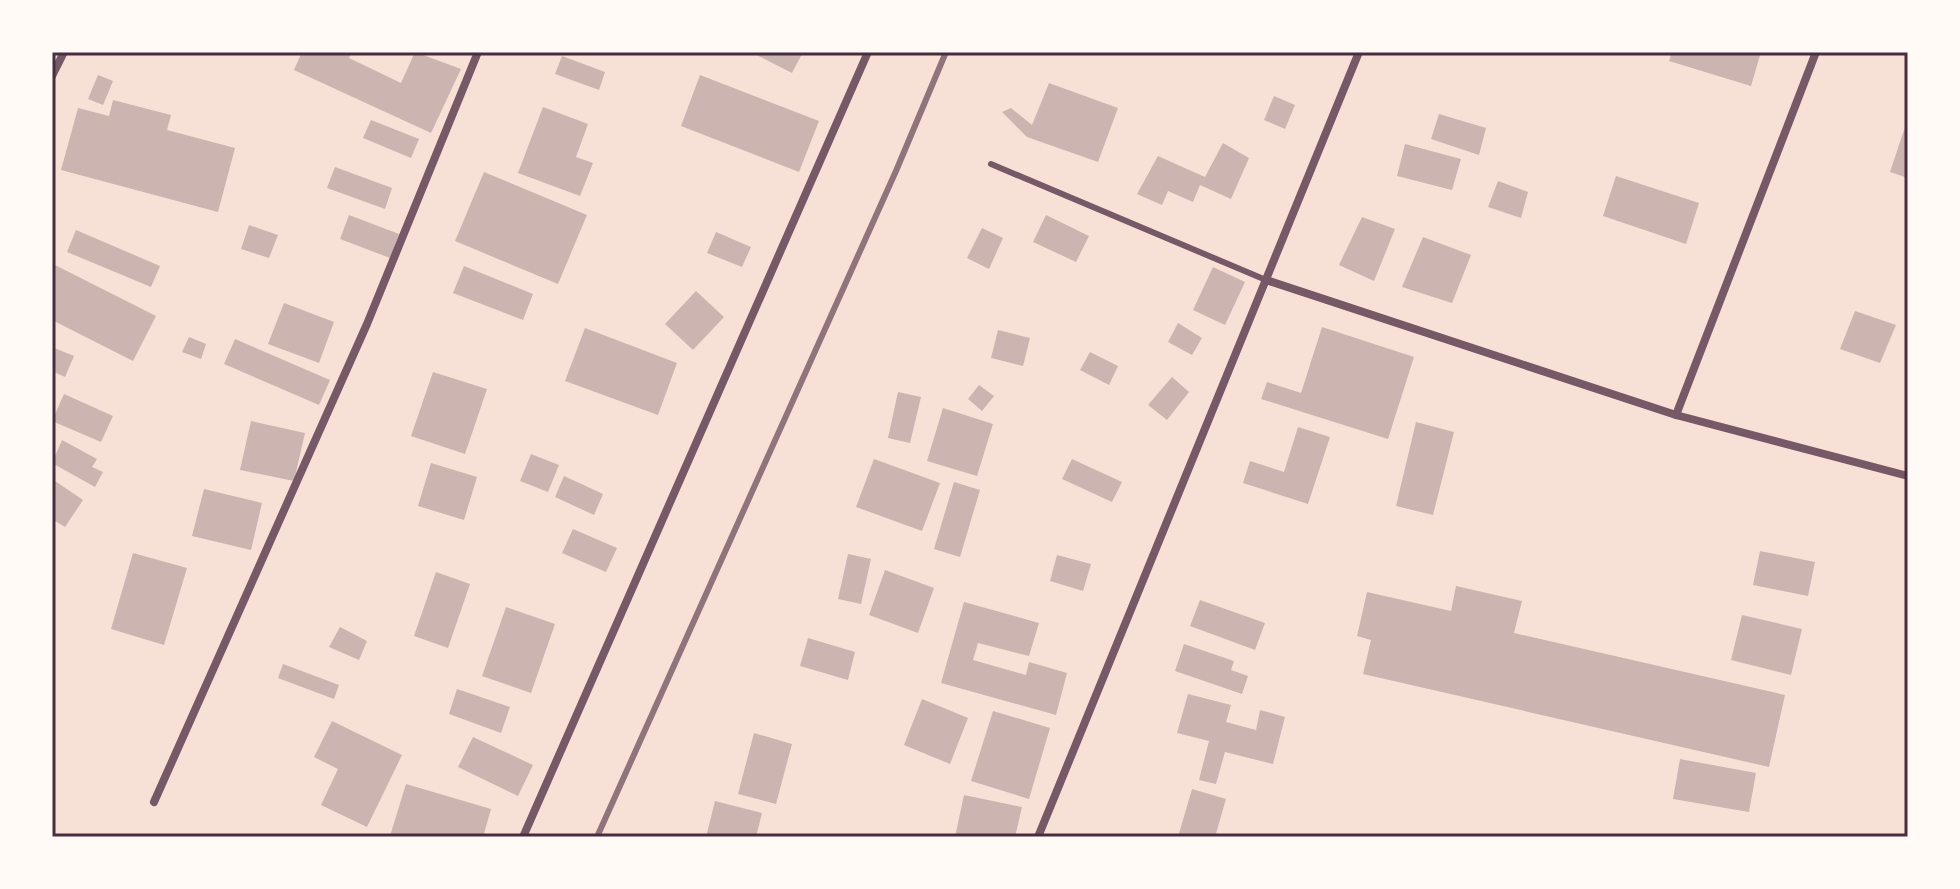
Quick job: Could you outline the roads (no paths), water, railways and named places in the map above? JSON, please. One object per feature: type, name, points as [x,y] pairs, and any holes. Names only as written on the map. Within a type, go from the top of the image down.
[{"type":"street","points":[[52,76],[64,52]]},
{"type":"street","points":[[154,802],[367,324],[478,52]]},
{"type":"street","points":[[523,837],[868,52]]},
{"type":"street","points":[[1038,837],[1359,52]]},
{"type":"street","points":[[1676,415],[1816,52]]},
{"type":"street","points":[[1266,280],[1676,415],[1908,476]]},
{"type":"lane","points":[[991,164],[1266,280]]},
{"type":"railway","points":[[597,837],[896,171],[946,52]]}]
